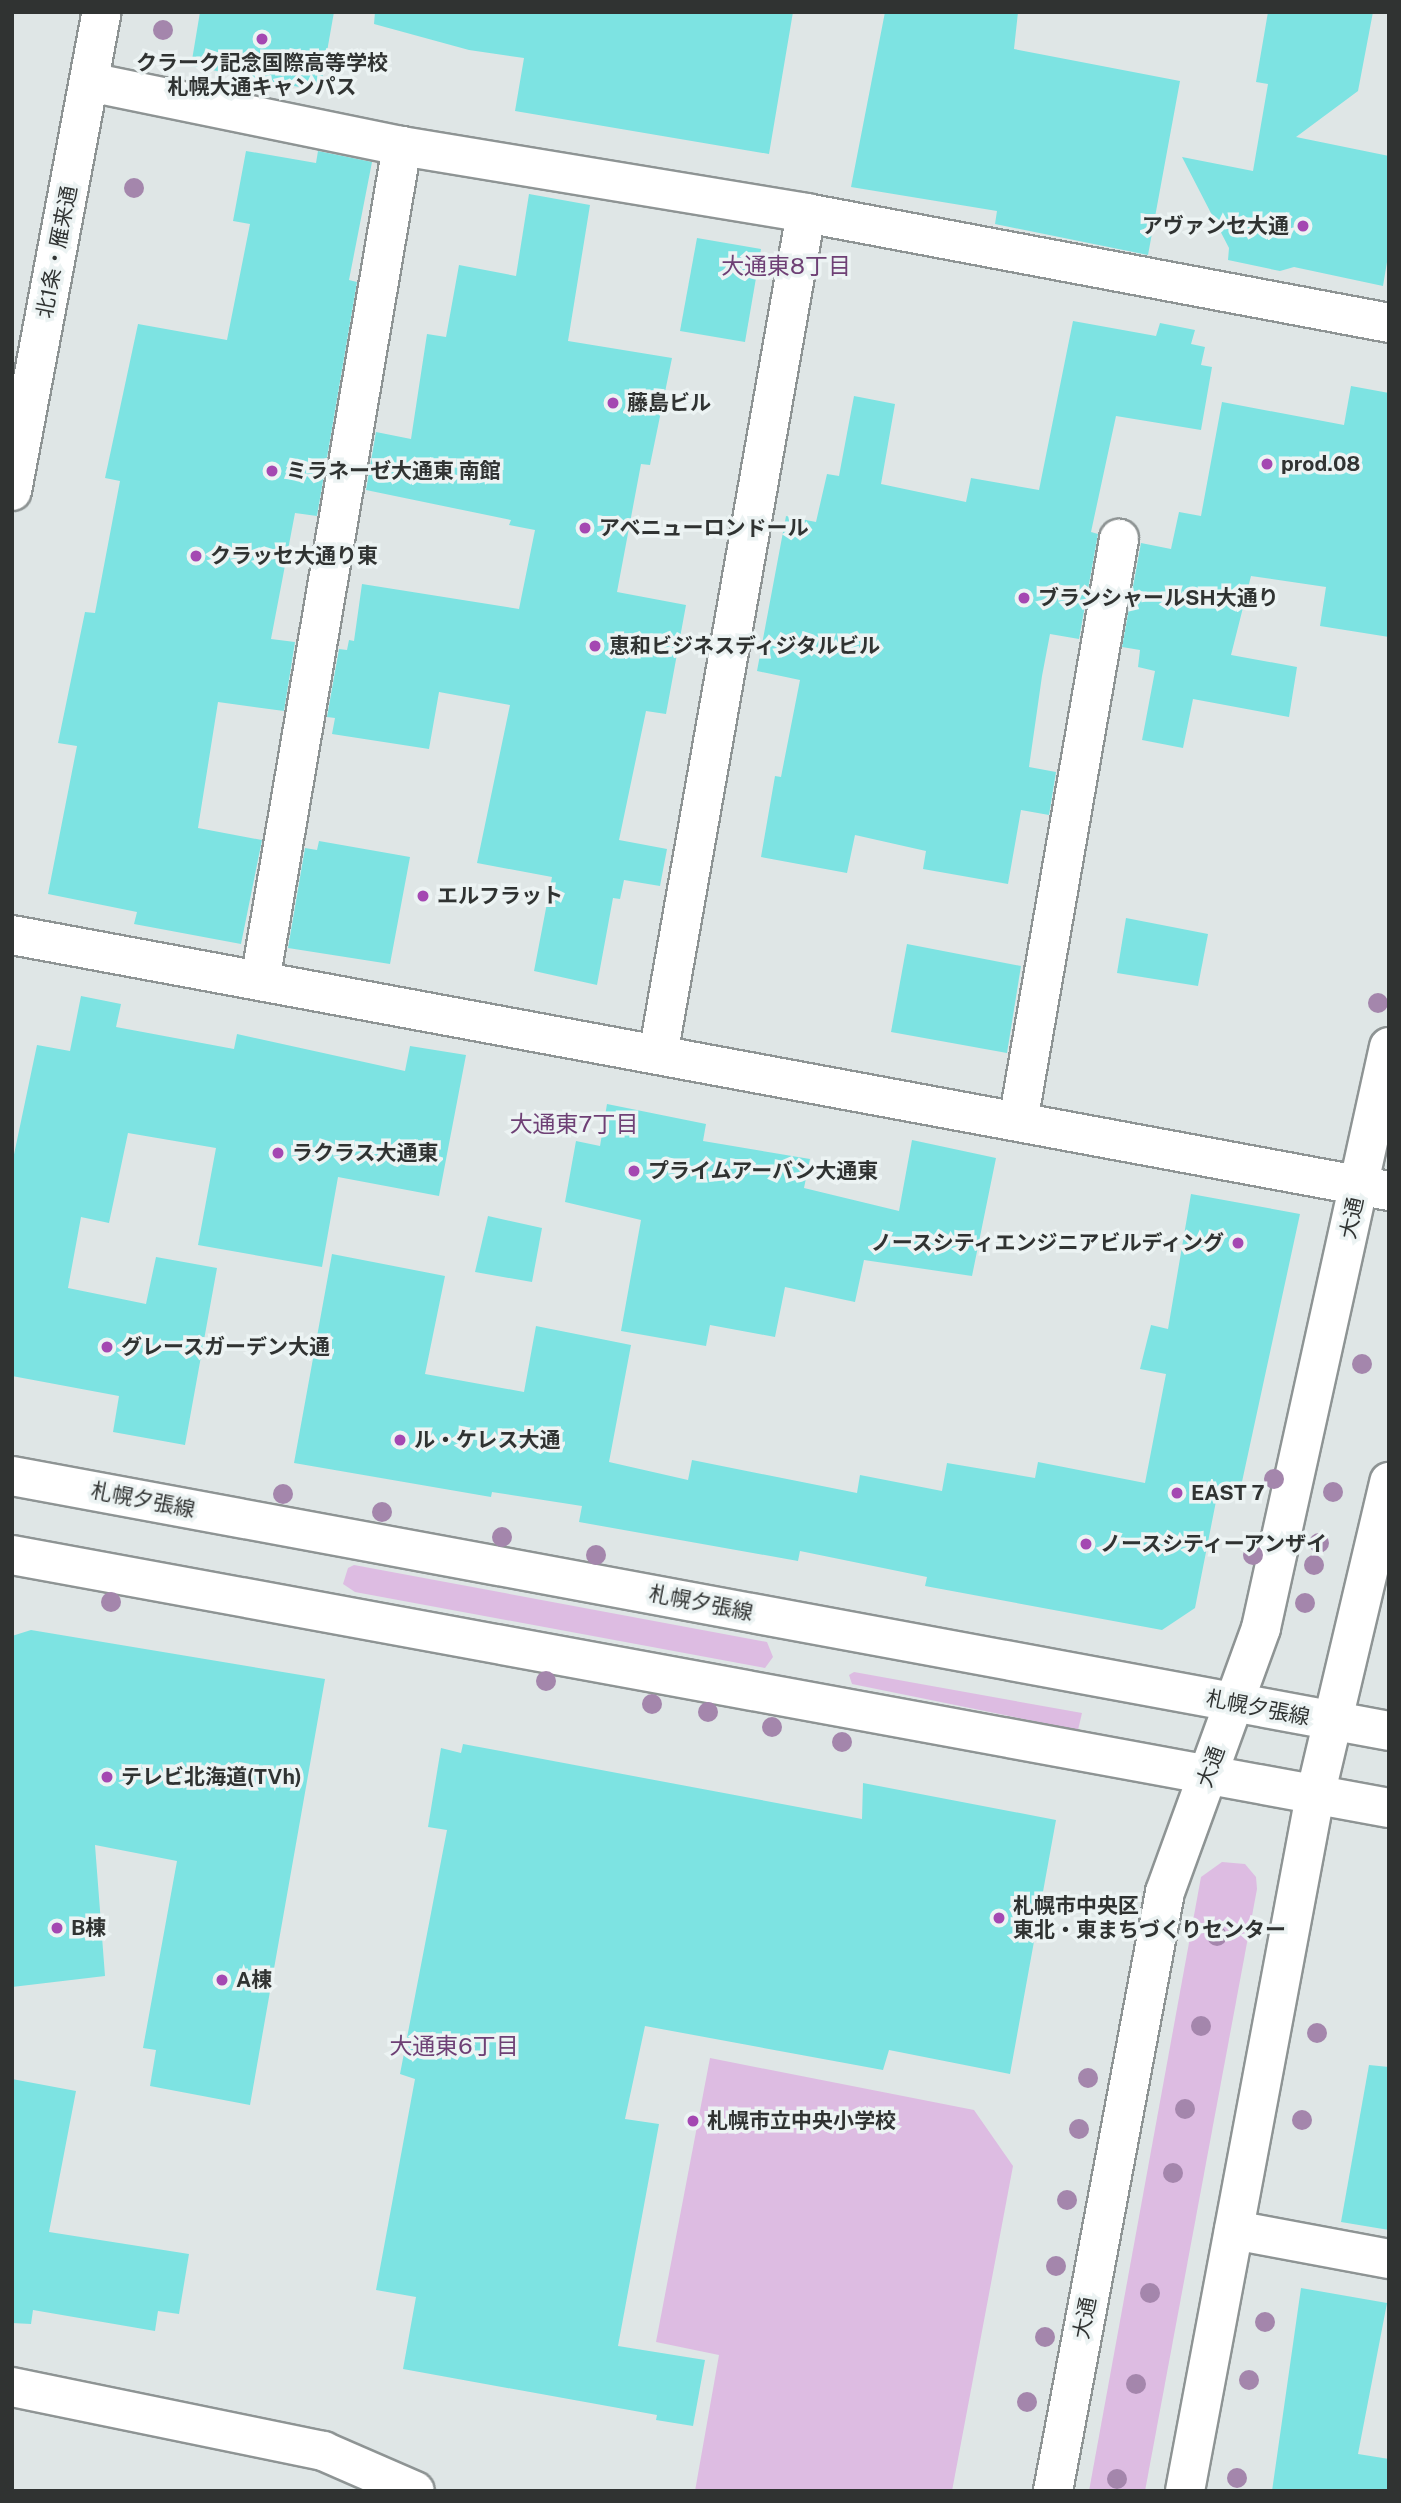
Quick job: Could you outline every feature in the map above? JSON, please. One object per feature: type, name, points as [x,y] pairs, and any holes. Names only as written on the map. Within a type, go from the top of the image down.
[{"type":"main road","name":"北1条・雁来通","points":[[12,491],[102,12]]},
{"type":"main road","points":[[89,82],[402,146],[806,213],[1389,323]]},
{"type":"main road","points":[[260,981],[402,146]]},
{"type":"main road","points":[[659,1055],[806,213]]},
{"type":"main road","points":[[1018,1122],[1119,539]]},
{"type":"main road","points":[[12,935],[1374,1188]]},
{"type":"main road","name":"大通","points":[[1053,2491],[1165,1892],[1261,1628],[1374,1188],[1389,1047]]},
{"type":"main road","name":"札幌夕張線","points":[[12,1476],[1389,1731]]},
{"type":"main road","points":[[1185,2491],[1315,1796],[1330,1722],[1389,1482]]},
{"type":"main road","points":[[12,1555],[1208,1777],[1389,1808]]},
{"type":"main road","points":[[1234,2231],[1389,2259]]},
{"type":"main road","points":[[12,2387],[323,2451],[415,2491]]},
{"type":"shaded area","points":[[354,1565],[767,1642],[773,1657],[765,1668],[355,1592],[343,1584],[348,1568]]},
{"type":"shaded area","points":[[854,1672],[1082,1713],[1078,1730],[852,1684],[849,1675]]},
{"type":"shaded area","points":[[1222,1862],[1245,1864],[1256,1877],[1257,1889],[1145,2491],[1089,2491],[1201,1877]]},
{"type":"shaded area","points":[[710,2058],[974,2110],[1013,2166],[952,2491],[695,2491],[719,2355],[656,2342]]},
{"type":"building","name":"クラーク記念国際高等学校 札幌大通キャンパス","points":[[200,12],[334,12],[320,91],[191,66]]},
{"type":"building","points":[[375,12],[793,12],[769,154],[515,111],[524,58],[469,50],[374,24]]},
{"type":"building","points":[[885,12],[1018,12],[1014,49],[1180,81],[1148,255],[995,224],[997,211],[851,187]]},
{"type":"building","name":"アヴァンセ大通","points":[[1268,12],[1373,12],[1358,91],[1296,137],[1389,156],[1389,250],[1383,286],[1294,267],[1280,271],[1228,260],[1229,248],[1182,157],[1253,171],[1268,84],[1256,82]]},
{"type":"building","points":[[246,151],[316,163],[318,151],[372,162],[349,280],[357,282],[317,516],[295,513],[271,639],[295,642],[284,711],[218,702],[198,828],[262,840],[241,944],[134,924],[137,912],[48,894],[77,746],[58,743],[85,612],[95,613],[120,481],[105,478],[138,324],[227,340],[250,224],[233,221]]},
{"type":"building","points":[[529,194],[590,205],[568,341],[672,358],[650,465],[641,464],[617,592],[686,605],[666,714],[646,711],[619,840],[667,849],[660,886],[624,880],[620,899],[613,898],[597,985],[534,971],[552,877],[477,863],[510,705],[439,692],[429,749],[332,734],[335,718],[327,717],[339,649],[347,650],[349,640],[354,641],[362,584],[519,609],[535,530],[509,525],[511,520],[366,490],[376,432],[411,439],[427,334],[446,337],[459,265],[516,276]]},
{"type":"building","points":[[697,238],[761,249],[745,342],[680,331]]},
{"type":"building","points":[[1073,321],[1156,336],[1160,323],[1195,330],[1191,344],[1205,347],[1201,365],[1212,367],[1201,430],[1116,416],[1091,532],[1098,534],[1079,639],[1050,634],[1042,676],[1029,767],[1056,772],[1049,815],[1021,810],[1008,884],[923,869],[926,851],[855,835],[847,873],[761,857],[775,776],[781,777],[800,680],[757,671],[786,516],[816,522],[827,474],[839,476],[854,396],[895,404],[881,484],[966,502],[971,478],[1039,490]]},
{"type":"building","points":[[1351,386],[1389,393],[1389,637],[1320,626],[1326,587],[1251,576],[1231,655],[1297,667],[1289,717],[1193,699],[1183,748],[1142,740],[1155,671],[1138,667],[1140,650],[1122,647],[1141,543],[1171,549],[1179,512],[1201,516],[1222,402],[1344,425]]},
{"type":"building","points":[[319,841],[410,857],[390,964],[288,948],[305,848],[317,850]]},
{"type":"building","points":[[1126,918],[1208,934],[1198,986],[1117,973]]},
{"type":"building","points":[[907,944],[1021,966],[1007,1053],[891,1032]]},
{"type":"building","points":[[81,996],[121,1004],[116,1027],[234,1049],[237,1034],[405,1071],[410,1046],[466,1055],[439,1196],[338,1177],[322,1267],[198,1245],[216,1148],[128,1133],[109,1223],[81,1217],[68,1288],[146,1304],[156,1257],[217,1268],[185,1445],[113,1432],[119,1396],[12,1376],[12,1164],[37,1045],[70,1051]]},
{"type":"building","points":[[607,1104],[706,1124],[703,1141],[810,1159],[804,1188],[899,1211],[912,1140],[996,1158],[972,1276],[864,1260],[855,1302],[785,1287],[775,1337],[710,1325],[706,1346],[621,1331],[641,1220],[565,1202],[576,1141],[600,1146]]},
{"type":"building","points":[[1191,1194],[1300,1214],[1240,1491],[1219,1486],[1195,1608],[1162,1630],[925,1586],[927,1577],[800,1551],[798,1561],[579,1522],[582,1506],[492,1492],[491,1497],[294,1463],[332,1254],[445,1276],[425,1374],[524,1392],[536,1326],[631,1345],[609,1462],[688,1480],[692,1460],[857,1493],[860,1475],[942,1491],[947,1463],[1035,1478],[1038,1462],[1145,1483],[1166,1374],[1140,1369],[1151,1325],[1168,1329]]},
{"type":"building","points":[[488,1216],[542,1228],[532,1282],[475,1272]]},
{"type":"building","points":[[31,1630],[325,1679],[250,2105],[150,2086],[156,2050],[143,2048],[177,1861],[95,1845],[105,1976],[12,1987],[12,1636]]},
{"type":"building","points":[[463,1744],[862,1819],[863,1783],[1056,1820],[1010,2074],[889,2050],[883,2070],[645,2026],[625,2119],[659,2124],[618,2346],[705,2360],[693,2426],[656,2420],[657,2415],[403,2369],[416,2297],[376,2290],[415,2079],[400,2074],[447,1830],[428,1827],[441,1748],[461,1753]]},
{"type":"building","points":[[1369,2065],[1389,2067],[1389,2230],[1341,2222]]},
{"type":"building","points":[[12,2079],[76,2091],[49,2232],[189,2254],[179,2314],[158,2311],[155,2331],[33,2310],[31,2324],[12,2323]]},
{"type":"building","points":[[1301,2288],[1387,2303],[1358,2454],[1389,2459],[1389,2491],[1272,2491]]},
{"type":"place","name":"クラーク記念国際高等学校 札幌大通キャンパス","points":[[262,39]]},
{"type":"place","name":"アヴァンセ大通","points":[[1303,226]]},
{"type":"place","name":"藤島ビル","points":[[613,403]]},
{"type":"place","name":"prod.08","points":[[1267,464]]},
{"type":"place","name":"ミラネーゼ大通東 南館","points":[[272,471]]},
{"type":"place","name":"アベニューロンドール","points":[[585,528]]},
{"type":"place","name":"クラッセ大通り東","points":[[196,556]]},
{"type":"place","name":"ブランシャールSH大通り","points":[[1024,598]]},
{"type":"place","name":"恵和ビジネスディジタルビル","points":[[595,646]]},
{"type":"place","name":"エルフラット","points":[[423,896]]},
{"type":"place","name":"ラクラス大通東","points":[[278,1153]]},
{"type":"place","name":"プライムアーバン大通東","points":[[634,1171]]},
{"type":"place","name":"ノースシティエンジニアビルディング","points":[[1238,1243]]},
{"type":"place","name":"グレースガーデン大通","points":[[107,1347]]},
{"type":"place","name":"ル・ケレス大通","points":[[400,1440]]},
{"type":"place","name":"EAST 7","points":[[1177,1493]]},
{"type":"place","name":"ノースシティーアンザイ","points":[[1086,1544]]},
{"type":"place","name":"テレビ北海道(TVh)","points":[[107,1777]]},
{"type":"place","name":"札幌市中央区 東北・東まちづくりセンター","points":[[999,1918]]},
{"type":"place","name":"B棟","points":[[57,1928]]},
{"type":"place","name":"A棟","points":[[222,1980]]},
{"type":"place","name":"札幌市立中央小学校","points":[[693,2121]]},
{"type":"district","name":"大通東8丁目","points":[[786,266]]},
{"type":"district","name":"大通東7丁目","points":[[574,1124]]},
{"type":"district","name":"大通東6丁目","points":[[454,2046]]}]
